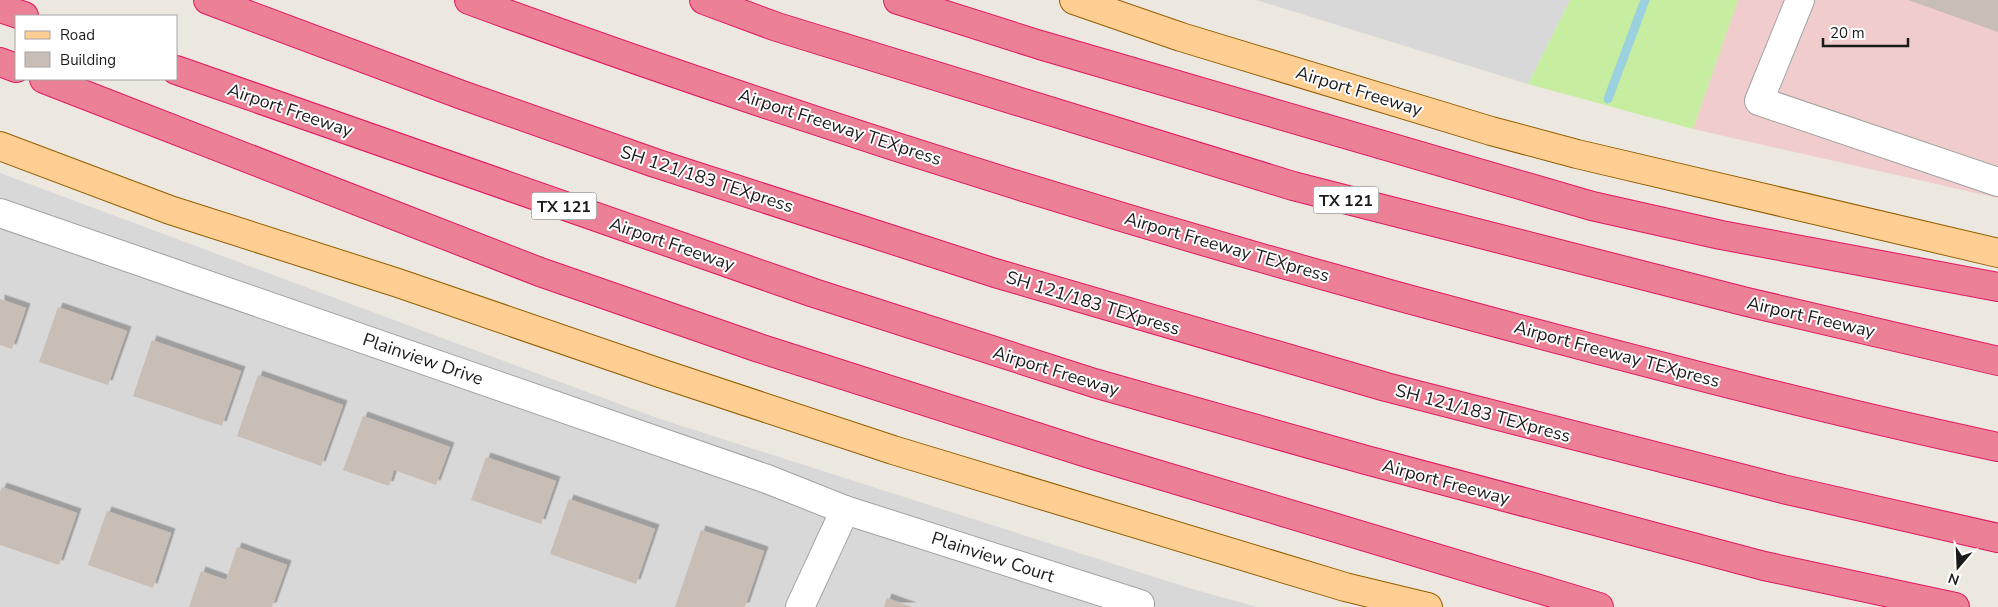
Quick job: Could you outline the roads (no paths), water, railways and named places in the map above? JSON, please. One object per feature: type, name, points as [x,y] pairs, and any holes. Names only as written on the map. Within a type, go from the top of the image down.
[{"type":"highway","name":"SH 121/183 TEXpress","points":[[208,0],[462,95],[655,163],[1023,282],[1404,392],[1783,489],[1998,538]]},
{"type":"highway","name":"Airport Freeway TEXpress","points":[[469,0],[677,74],[1001,180],[1393,296],[1782,397],[1998,446]]},
{"type":"highway","name":"Airport Freeway","points":[[704,0],[777,27],[1293,186],[1746,302],[1998,361]]},
{"type":"highway","points":[[898,0],[1040,45],[1592,206],[1721,235],[1998,287]]},
{"type":"highway","points":[[0,8],[21,15]]},
{"type":"highway","points":[[0,62],[15,68]]},
{"type":"highway","name":"Airport Freeway","points":[[178,71],[814,293],[1094,383],[1366,460],[1764,566],[1955,607]]},
{"type":"highway","points":[[47,80],[540,272],[759,348],[1090,454],[1599,607]]},
{"type":"main road","name":"Airport Freeway","points":[[1074,0],[1181,37],[1548,146],[1998,253]]},
{"type":"main road","points":[[0,146],[170,210],[398,283],[660,373],[893,450],[1345,587],[1428,607]]},
{"type":"street","points":[[1800,0],[1759,101],[1998,182]]},
{"type":"street","name":"Plainview Drive","points":[[0,213],[767,479],[845,510]]},
{"type":"street","points":[[800,607],[845,510]]},
{"type":"street","name":"Plainview Court","points":[[845,510],[1140,604]]},
{"type":"waterway","points":[[1608,99],[1645,0]]}]
